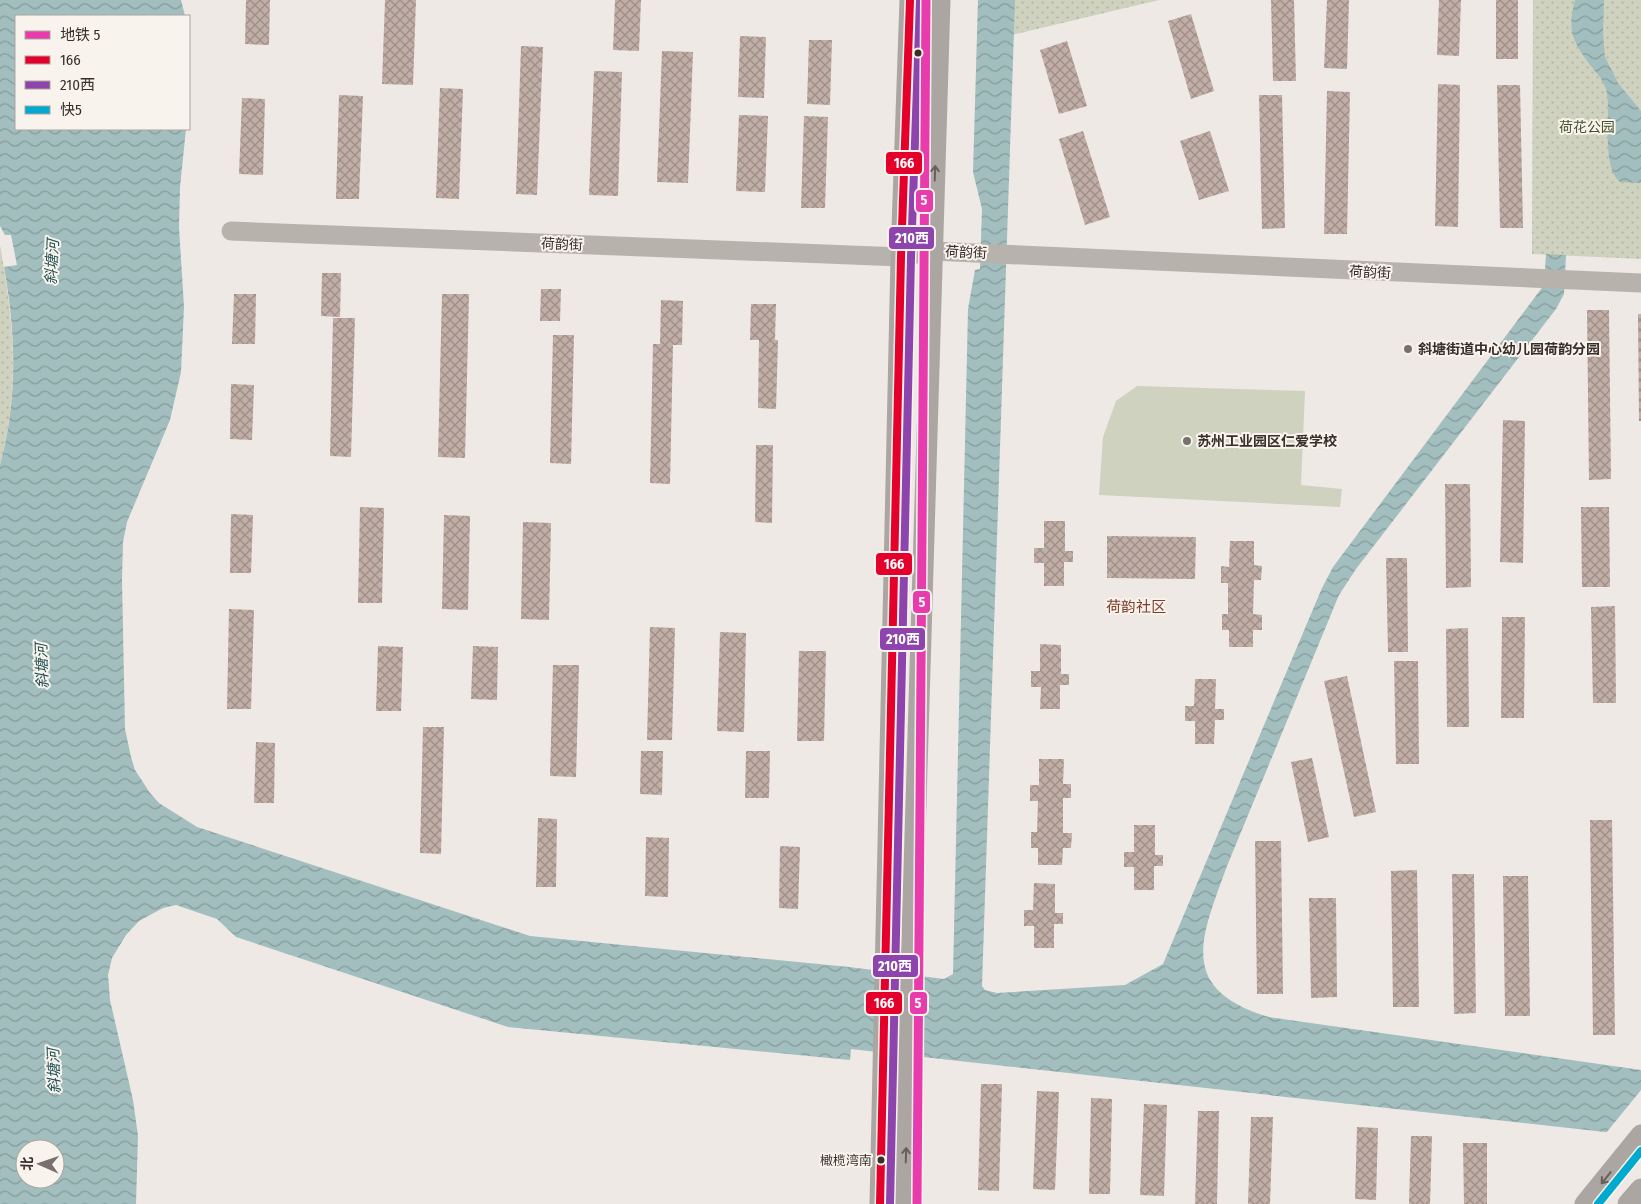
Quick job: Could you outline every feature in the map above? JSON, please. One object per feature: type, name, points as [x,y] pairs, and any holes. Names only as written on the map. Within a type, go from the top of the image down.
[{"type":"main road","points":[[880,1204],[901,257],[910,0]]},
{"type":"main road","points":[[904,1204],[913,956],[940,0]]},
{"type":"main road","points":[[1585,1204],[1641,1135]]},
{"type":"main road","points":[[1628,1204],[1641,1189]]},
{"type":"street","name":"荷韵街","points":[[231,231],[901,257],[932,251],[1641,283]]},
{"type":"green space","points":[[1014,0],[1159,0],[1012,35]]},
{"type":"green space","name":"荷花公园","points":[[1533,0],[1641,0],[1641,259],[1532,254]]},
{"type":"green space","points":[[0,245],[9,301],[13,355],[10,409],[0,465]]},
{"type":"green space","points":[[1137,386],[1305,391],[1301,485],[1342,489],[1340,507],[1099,495],[1103,437],[1116,401]]},
{"type":"water","name":"斜塘河","points":[[0,0],[181,0],[185,15],[15,15],[15,130],[186,130],[180,187],[179,227],[184,307],[181,372],[170,420],[127,522],[123,542],[125,729],[135,770],[159,803],[197,827],[530,936],[849,967],[944,979],[953,974],[968,309],[975,270],[980,269],[982,209],[973,172],[978,0],[1015,0],[982,986],[985,990],[997,993],[1125,985],[1163,964],[1322,588],[1333,567],[1544,285],[1546,254],[1566,255],[1564,294],[1556,309],[1356,569],[1339,595],[1227,866],[1210,915],[1203,957],[1208,975],[1219,991],[1239,1005],[1269,1017],[1641,1070],[1641,1136],[851,1049],[850,1060],[508,1027],[236,937],[217,919],[176,905],[163,908],[139,921],[126,935],[112,958],[108,975],[110,1000],[133,1100],[138,1136],[136,1204],[0,1204],[0,465],[6,440],[12,391],[13,341],[4,267],[17,265],[11,235],[5,235],[0,226]]},
{"type":"water","points":[[1575,0],[1604,0],[1603,34],[1605,57],[1618,83],[1641,111],[1641,183],[1620,182],[1614,175],[1609,153],[1607,93],[1602,80],[1581,53],[1574,38],[1571,21]]},
{"type":"pier","points":[[1641,1090],[1641,1136],[1606,1133]]},
{"type":"building","points":[[246,0],[270,0],[269,45],[245,44]]},
{"type":"building","points":[[385,0],[416,0],[413,85],[382,84]]},
{"type":"building","points":[[615,0],[641,0],[639,51],[613,50]]},
{"type":"building","points":[[1271,0],[1294,0],[1296,81],[1273,81]]},
{"type":"building","points":[[1327,0],[1349,0],[1347,69],[1324,68]]},
{"type":"building","points":[[1439,0],[1461,0],[1459,56],[1437,55]]},
{"type":"building","points":[[1496,0],[1518,0],[1518,59],[1496,59]]},
{"type":"building","points":[[1191,14],[1214,91],[1191,99],[1168,21]]},
{"type":"building","points":[[740,36],[766,37],[764,98],[738,97]]},
{"type":"building","points":[[809,40],[832,40],[830,105],[807,104]]},
{"type":"building","points":[[1067,41],[1087,106],[1059,114],[1040,50]]},
{"type":"building","points":[[521,46],[543,47],[537,195],[516,194]]},
{"type":"building","points":[[662,51],[693,52],[688,183],[657,182]]},
{"type":"building","points":[[594,71],[622,72],[618,196],[589,195]]},
{"type":"building","points":[[1438,84],[1460,85],[1458,227],[1435,226]]},
{"type":"building","points":[[1497,85],[1520,85],[1523,228],[1500,228]]},
{"type":"building","points":[[440,88],[463,89],[459,199],[436,198]]},
{"type":"building","points":[[1327,91],[1350,92],[1347,234],[1324,234]]},
{"type":"building","points":[[339,95],[363,96],[359,199],[336,199]]},
{"type":"building","points":[[1259,95],[1282,95],[1285,228],[1262,229]]},
{"type":"building","points":[[242,98],[265,99],[263,175],[239,174]]},
{"type":"building","points":[[739,115],[768,116],[765,192],[736,191]]},
{"type":"building","points":[[804,116],[828,117],[825,208],[801,208]]},
{"type":"building","points":[[1083,131],[1110,217],[1085,225],[1059,139]]},
{"type":"building","points":[[1210,131],[1229,191],[1199,200],[1180,141]]},
{"type":"building","points":[[322,273],[341,273],[340,317],[321,316]]},
{"type":"building","points":[[541,289],[561,289],[560,321],[540,321]]},
{"type":"building","points":[[234,294],[256,294],[255,344],[232,344]]},
{"type":"building","points":[[442,294],[469,294],[465,458],[438,457]]},
{"type":"building","points":[[661,300],[683,301],[682,345],[673,345],[670,484],[650,483],[653,344],[660,344]]},
{"type":"building","points":[[751,304],[776,304],[775,340],[778,340],[776,409],[758,408],[759,340],[750,340]]},
{"type":"building","points":[[1587,310],[1609,310],[1611,479],[1589,480]]},
{"type":"building","points":[[1638,314],[1641,314],[1641,421],[1639,421]]},
{"type":"building","points":[[333,318],[355,318],[351,457],[330,456]]},
{"type":"building","points":[[553,335],[574,335],[571,464],[550,463]]},
{"type":"building","points":[[231,384],[254,385],[252,440],[230,439]]},
{"type":"building","points":[[1503,420],[1525,421],[1523,563],[1500,562]]},
{"type":"building","points":[[756,445],[773,445],[772,523],[755,522]]},
{"type":"building","points":[[1445,484],[1470,484],[1471,587],[1446,588]]},
{"type":"building","points":[[360,507],[384,508],[382,603],[358,603]]},
{"type":"building","points":[[1581,507],[1609,507],[1610,587],[1582,587]]},
{"type":"building","points":[[231,514],[253,515],[251,573],[230,573]]},
{"type":"building","points":[[444,515],[470,516],[468,610],[442,609]]},
{"type":"building","points":[[1044,521],[1065,521],[1065,551],[1073,551],[1073,562],[1064,562],[1064,586],[1044,586],[1044,563],[1034,563],[1034,548],[1044,548]]},
{"type":"building","points":[[523,522],[551,523],[549,620],[521,619]]},
{"type":"building","points":[[1107,536],[1196,537],[1195,579],[1107,578]]},
{"type":"building","points":[[1230,541],[1254,541],[1254,565],[1262,566],[1261,580],[1254,580],[1253,614],[1262,615],[1262,630],[1253,630],[1253,647],[1229,647],[1229,630],[1222,630],[1222,614],[1228,614],[1228,583],[1221,583],[1221,566],[1229,567]]},
{"type":"building","points":[[1386,558],[1407,558],[1408,652],[1388,652]]},
{"type":"building","points":[[1615,606],[1616,703],[1593,703],[1591,607]]},
{"type":"building","points":[[229,609],[254,610],[251,709],[227,709]]},
{"type":"building","points":[[1502,617],[1525,617],[1524,718],[1501,718]]},
{"type":"building","points":[[650,627],[675,628],[672,740],[647,740]]},
{"type":"building","points":[[1468,628],[1469,727],[1447,727],[1446,629]]},
{"type":"building","points":[[720,632],[746,633],[744,732],[717,731]]},
{"type":"building","points":[[1040,644],[1061,645],[1061,674],[1069,674],[1069,685],[1060,685],[1060,709],[1040,709],[1041,687],[1031,687],[1031,671],[1040,671]]},
{"type":"building","points":[[378,646],[403,647],[401,711],[376,711]]},
{"type":"building","points":[[473,646],[498,647],[497,700],[471,699]]},
{"type":"building","points":[[799,651],[826,651],[824,741],[797,741]]},
{"type":"building","points":[[1394,661],[1418,661],[1419,764],[1396,764]]},
{"type":"building","points":[[553,665],[579,665],[576,777],[550,776]]},
{"type":"building","points":[[1347,676],[1376,812],[1354,817],[1324,681]]},
{"type":"building","points":[[1195,679],[1216,679],[1215,709],[1224,709],[1224,720],[1215,720],[1214,744],[1195,744],[1195,721],[1185,721],[1185,706],[1194,706]]},
{"type":"building","points":[[423,727],[444,727],[441,854],[420,853]]},
{"type":"building","points":[[256,742],[275,743],[274,803],[254,803]]},
{"type":"building","points":[[641,751],[663,751],[662,795],[640,794]]},
{"type":"building","points":[[746,751],[770,751],[769,798],[745,798]]},
{"type":"building","points":[[1312,758],[1329,837],[1308,842],[1291,762]]},
{"type":"building","points":[[1039,759],[1064,759],[1063,784],[1071,784],[1071,798],[1063,798],[1063,833],[1072,833],[1071,848],[1063,848],[1062,865],[1038,865],[1038,848],[1031,848],[1031,832],[1037,832],[1038,801],[1030,801],[1030,785],[1039,785]]},
{"type":"building","points":[[538,818],[557,819],[556,887],[536,887]]},
{"type":"building","points":[[1590,820],[1612,820],[1615,1035],[1593,1035]]},
{"type":"building","points":[[1134,825],[1155,825],[1155,855],[1163,855],[1163,866],[1154,866],[1154,890],[1134,890],[1134,867],[1124,867],[1124,852],[1134,852]]},
{"type":"building","points":[[646,837],[669,838],[668,897],[645,896]]},
{"type":"building","points":[[1255,841],[1281,841],[1283,994],[1257,994]]},
{"type":"building","points":[[780,846],[800,847],[798,909],[779,908]]},
{"type":"building","points":[[1417,870],[1419,1007],[1393,1007],[1391,871]]},
{"type":"building","points":[[1452,874],[1474,874],[1476,1013],[1454,1014]]},
{"type":"building","points":[[1503,876],[1528,876],[1530,1016],[1505,1016]]},
{"type":"building","points":[[1034,883],[1055,884],[1055,913],[1063,913],[1063,924],[1054,924],[1054,948],[1034,948],[1034,926],[1024,926],[1024,910],[1033,910]]},
{"type":"building","points":[[1309,898],[1336,898],[1337,997],[1311,998]]},
{"type":"building","points":[[981,1084],[1002,1084],[999,1191],[978,1190]]},
{"type":"building","points":[[1037,1091],[1059,1092],[1055,1190],[1033,1189]]},
{"type":"building","points":[[1091,1098],[1112,1099],[1110,1194],[1089,1194]]},
{"type":"building","points":[[1144,1104],[1167,1105],[1164,1196],[1140,1195]]},
{"type":"building","points":[[1198,1111],[1219,1111],[1217,1204],[1195,1204]]},
{"type":"building","points":[[1251,1117],[1273,1117],[1270,1204],[1248,1204]]},
{"type":"building","points":[[1357,1127],[1378,1128],[1376,1200],[1355,1199]]},
{"type":"building","points":[[1411,1136],[1432,1136],[1430,1204],[1409,1204]]},
{"type":"building","points":[[1463,1143],[1487,1143],[1487,1204],[1464,1204]]},
{"type":"metro line","name":"5","points":[[917,1204],[926,0]]},
{"type":"transit line","name":"166","points":[[880,1204],[901,257],[910,0]]},
{"type":"transit line","name":"210西","points":[[890,1204],[911,257],[920,0]]},
{"type":"transit line","name":"快5","points":[[1598,1204],[1641,1151]]},
{"type":"place","name":"斜塘街道中心幼儿园荷韵分园","points":[[1408,349]]},
{"type":"place","name":"苏州工业园区仁爱学校","points":[[1187,441]]},
{"type":"place","name":"橄榄湾南","points":[[881,1160]]},
{"type":"district","name":"荷韵社区","points":[[1136,607]]}]
